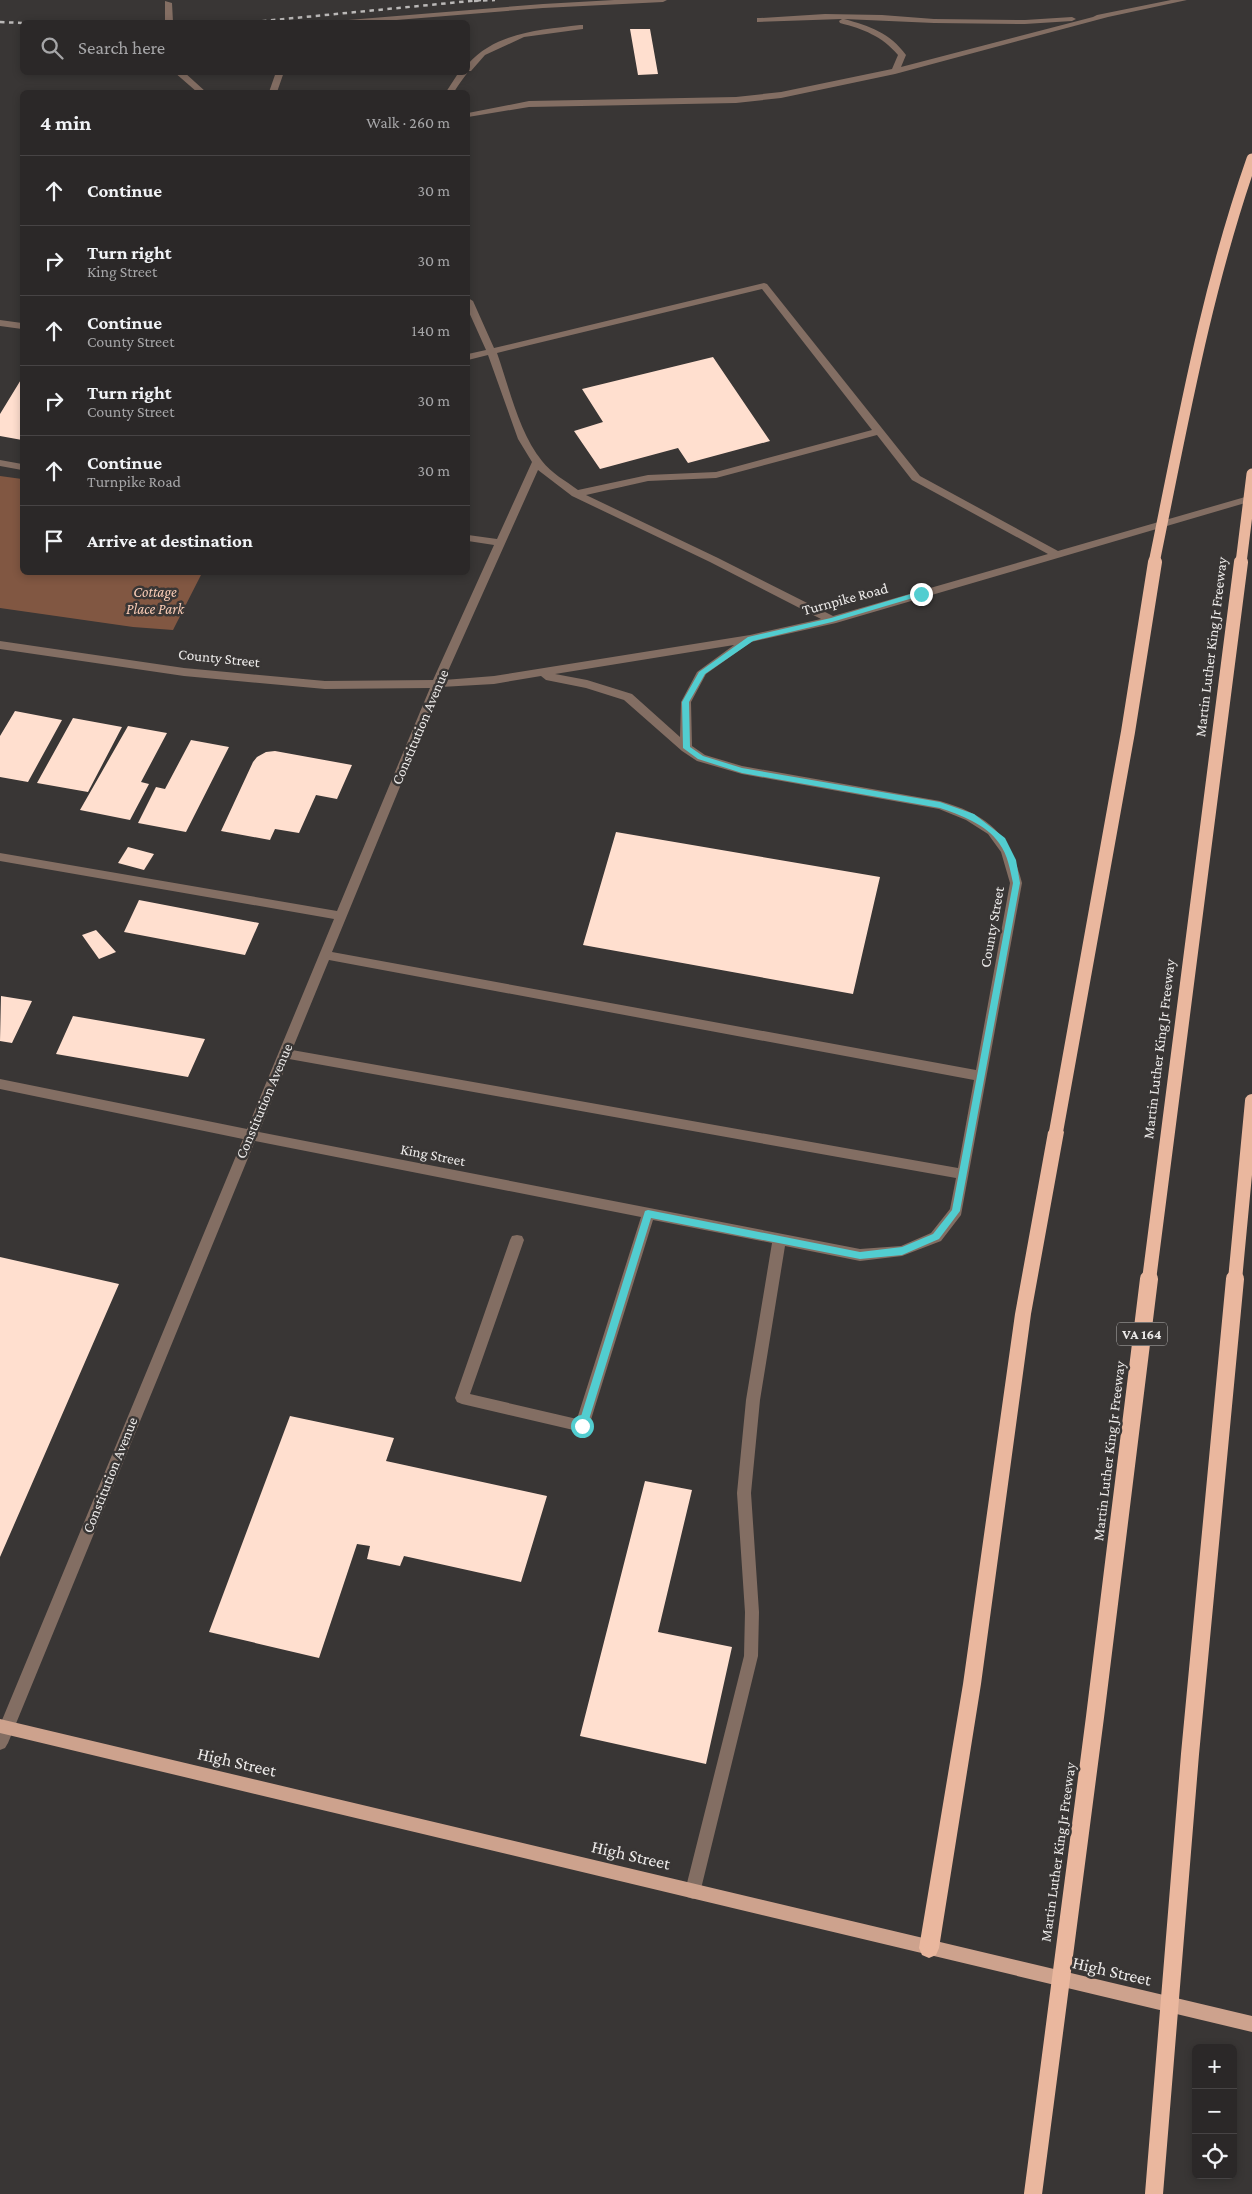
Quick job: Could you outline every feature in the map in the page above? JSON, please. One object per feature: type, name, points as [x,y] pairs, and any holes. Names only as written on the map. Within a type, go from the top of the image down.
[{"type":"highway","points":[[929,1948],[972,1684],[1023,1314],[1128,732],[1154,565],[1195,362],[1236,204],[1252,160]]},
{"type":"highway","name":"Martin Luther King Jr Freeway","points":[[1033,2194],[1252,474]]},
{"type":"highway","points":[[1154,2194],[1190,1754],[1252,1101]]},
{"type":"main road","name":"High Street","points":[[3,1727],[1252,2024]]},
{"type":"street","points":[[372,20],[543,6],[663,0]]},
{"type":"street","points":[[470,115],[529,104],[736,100],[781,95],[895,71],[1104,17],[1183,0]]},
{"type":"street","points":[[168,3],[169,20]]},
{"type":"street","points":[[760,20],[825,16],[882,17],[934,22],[1025,22],[1104,17]]},
{"type":"street","points":[[825,16],[866,28],[890,40],[902,55],[895,71]]},
{"type":"street","points":[[470,67],[482,53],[522,35],[580,27]]},
{"type":"street","points":[[182,75],[200,90]]},
{"type":"street","points":[[274,90],[279,75]]},
{"type":"street","points":[[451,90],[461,75]]},
{"type":"street","points":[[470,356],[764,286],[916,478],[1056,554]]},
{"type":"street","points":[[470,305],[491,351],[523,439],[545,472],[576,494],[714,560],[832,620]]},
{"type":"street","points":[[0,323],[20,326]]},
{"type":"street","points":[[576,494],[648,478],[716,475],[879,431]]},
{"type":"street","name":"Constitution Avenue","points":[[0,1743],[3,1727],[437,684],[537,462]]},
{"type":"street","points":[[0,463],[20,467]]},
{"type":"street","name":"Turnpike Road","points":[[437,684],[494,680],[536,674],[750,639],[832,620],[1252,498]]},
{"type":"street","points":[[470,538],[500,543]]},
{"type":"street","points":[[686,748],[686,702],[702,672],[750,639]]},
{"type":"street","name":"County Street","points":[[0,644],[184,672],[325,685],[437,684]]},
{"type":"street","name":"County Street","points":[[536,674],[587,684],[628,697],[686,748],[701,758],[742,770],[940,805],[971,816],[1002,840],[1012,860],[1016,883],[956,1211],[936,1236],[902,1251],[860,1255]]},
{"type":"street","points":[[0,857],[341,916]]},
{"type":"street","points":[[325,955],[981,1076]]},
{"type":"street","points":[[284,1053],[963,1174]]},
{"type":"street","name":"King Street","points":[[0,1084],[860,1255]]},
{"type":"street","points":[[516,1240],[462,1398],[582,1426],[648,1214]]},
{"type":"street","points":[[693,1891],[751,1656],[752,1612],[744,1494],[753,1400],[780,1240]]},
{"type":"green space","name":"Cottage Place Park","points":[[0,476],[20,479],[20,575],[201,575],[173,630],[133,627],[0,608]]},
{"type":"building","points":[[630,29],[650,29],[658,74],[638,75]]},
{"type":"building","points":[[713,357],[770,441],[688,463],[678,448],[600,469],[574,431],[603,422],[582,389]]},
{"type":"building","points":[[20,381],[20,440],[0,436],[0,414]]},
{"type":"building","points":[[15,711],[62,720],[28,782],[0,777],[0,736]]},
{"type":"building","points":[[73,718],[122,727],[88,792],[37,783]]},
{"type":"building","points":[[128,726],[167,733],[141,782],[149,784],[130,820],[80,810]]},
{"type":"building","points":[[191,740],[229,747],[186,832],[138,823],[156,787],[165,789]]},
{"type":"building","points":[[275,751],[352,765],[337,799],[316,795],[299,833],[275,829],[270,840],[221,831],[253,762],[257,757],[266,752]]},
{"type":"building","points":[[616,832],[880,877],[853,994],[583,945]]},
{"type":"building","points":[[128,847],[154,854],[144,870],[118,863]]},
{"type":"building","points":[[139,900],[259,923],[245,955],[124,932]]},
{"type":"building","points":[[96,930],[116,952],[99,959],[82,935]]},
{"type":"building","points":[[1,996],[32,1001],[12,1043],[0,1041]]},
{"type":"building","points":[[73,1016],[205,1039],[188,1077],[56,1054]]},
{"type":"building","points":[[0,1257],[119,1284],[0,1557]]},
{"type":"building","points":[[290,1416],[394,1438],[386,1461],[547,1496],[521,1582],[404,1556],[400,1566],[367,1559],[370,1546],[357,1544],[319,1658],[209,1632]]},
{"type":"building","points":[[645,1481],[692,1490],[658,1632],[732,1647],[706,1764],[580,1736]]},
{"type":"railway","points":[[274,20],[481,0]]},
{"type":"railway","points":[[474,1],[495,0]]},
{"type":"railway","points":[[0,22],[20,23]]},
{"type":"route","points":[[582,1426],[648,1214],[860,1255],[902,1251],[936,1236],[956,1211],[1016,883],[1012,860],[1002,840],[971,816],[940,805],[742,770],[701,758],[686,748],[686,702],[702,672],[750,639],[832,620],[921,594]]}]
